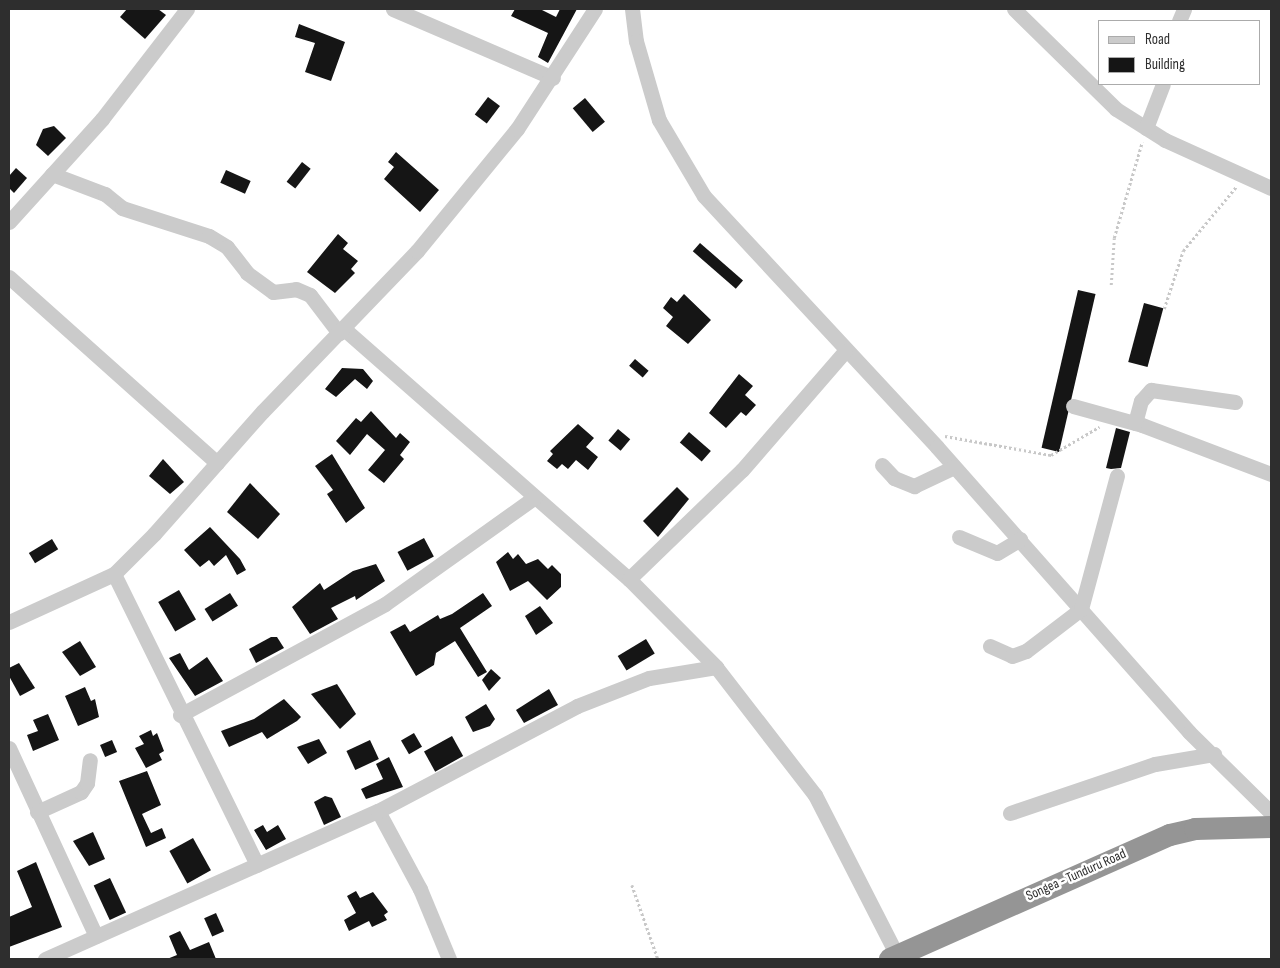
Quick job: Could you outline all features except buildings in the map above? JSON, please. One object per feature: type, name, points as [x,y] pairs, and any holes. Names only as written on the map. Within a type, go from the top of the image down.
[{"type":"highway","name":"Songea - Tunduru Road","points":[[895,958],[1170,835],[1196,829],[1271,827]]},
{"type":"street","points":[[9,222],[102,119],[187,9]]},
{"type":"street","points":[[393,9],[553,78]]},
{"type":"street","points":[[9,622],[114,574],[423,244],[553,78],[595,9]]},
{"type":"street","points":[[632,9],[636,41],[667,140],[704,196],[1020,539],[1080,609],[1271,813]]},
{"type":"street","points":[[1014,9],[1103,98],[1146,128],[1271,188]]},
{"type":"street","points":[[1146,128],[1163,85]]},
{"type":"street","points":[[52,174],[105,194],[122,208],[208,236],[227,247],[247,272],[273,292],[296,289],[310,295],[341,330],[628,579],[716,667],[815,795],[895,958]]},
{"type":"street","points":[[9,277],[216,463]]},
{"type":"street","points":[[628,579],[742,470],[845,351]]},
{"type":"street","points":[[1135,423],[1141,401],[1151,390],[1235,402]]},
{"type":"street","points":[[1072,406],[1135,423],[1271,474]]},
{"type":"street","points":[[882,466],[894,478],[914,486],[954,467]]},
{"type":"street","points":[[990,646],[1012,656],[1026,651],[1080,609],[1117,476]]},
{"type":"street","points":[[180,715],[385,604],[535,497]]},
{"type":"street","points":[[959,537],[997,552],[1020,539]]},
{"type":"street","points":[[114,574],[180,715],[257,865]]},
{"type":"street","points":[[45,959],[378,811],[576,706],[649,678],[716,667]]},
{"type":"street","points":[[9,748],[96,936]]},
{"type":"street","points":[[1010,813],[1155,764],[1214,754]]},
{"type":"street","points":[[37,812],[80,792],[87,783],[90,760]]},
{"type":"street","points":[[378,811],[420,889],[449,959]]},
{"type":"path","points":[[1111,285],[1114,238],[1146,128]]},
{"type":"path","points":[[1164,309],[1183,251],[1246,177]]},
{"type":"path","points":[[928,438],[958,435],[1050,455],[1112,416]]},
{"type":"path","points":[[632,885],[658,959]]}]
